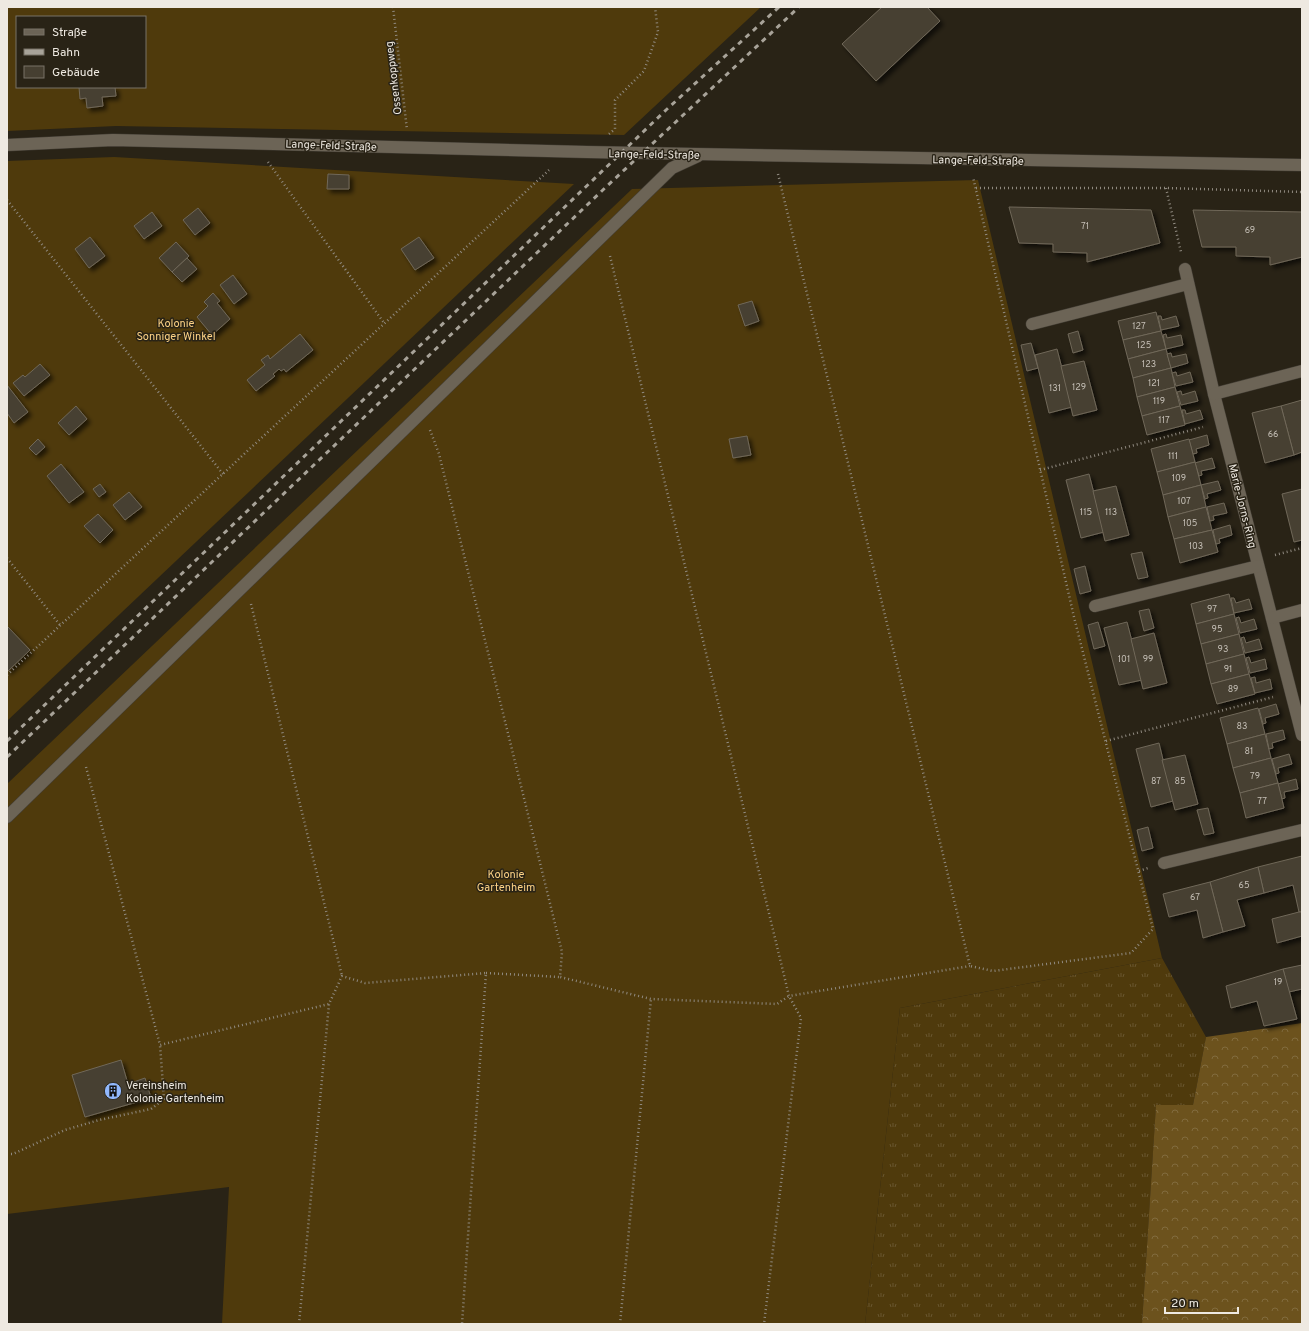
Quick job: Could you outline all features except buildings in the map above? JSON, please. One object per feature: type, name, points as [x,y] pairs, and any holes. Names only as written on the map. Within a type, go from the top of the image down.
[{"type":"street","name":"Lange-Feld-Straße","points":[[7,145],[113,140],[775,156],[1302,165]]},
{"type":"street","points":[[7,817],[672,168],[703,154]]},
{"type":"street","name":"Marie-Jorns-Ring","points":[[1185,269],[1221,423],[1302,735]]},
{"type":"street","points":[[1032,324],[1188,284]]},
{"type":"street","points":[[1214,394],[1302,371]]},
{"type":"street","points":[[1095,606],[1258,563]]},
{"type":"street","points":[[1272,618],[1302,610]]},
{"type":"street","points":[[1164,863],[1302,830]]},
{"type":"path","name":"Ossenkoppweg","points":[[392,7],[409,148]]},
{"type":"path","points":[[587,152],[615,129],[615,100],[644,71],[658,32],[655,7]]},
{"type":"path","points":[[254,143],[384,323]]},
{"type":"path","points":[[775,156],[970,966]]},
{"type":"path","points":[[342,976],[365,983],[486,973],[560,977],[651,999],[777,1004],[789,996],[970,966],[993,971],[1131,953],[1153,929],[1074,617],[970,160]]},
{"type":"path","points":[[7,675],[547,171]]},
{"type":"path","points":[[976,188],[1166,188],[1302,192]]},
{"type":"path","points":[[1166,188],[1185,269]]},
{"type":"path","points":[[7,200],[223,474]]},
{"type":"path","points":[[604,234],[789,996],[801,1018],[764,1324]]},
{"type":"path","points":[[423,410],[439,454],[562,952],[560,977]]},
{"type":"path","points":[[1040,470],[1221,423]]},
{"type":"path","points":[[1258,563],[1302,548]]},
{"type":"path","points":[[7,558],[60,625]]},
{"type":"path","points":[[246,583],[342,976],[329,1004],[299,1324]]},
{"type":"path","points":[[1106,741],[1291,693]]},
{"type":"path","points":[[7,1154],[14,1154],[65,1130],[99,1120],[151,1109],[164,1099],[160,1046],[80,745]]},
{"type":"path","points":[[462,1324],[486,973]]},
{"type":"path","points":[[620,1324],[651,999]]},
{"type":"path","points":[[160,1046],[329,1004]]},
{"type":"green space","points":[[7,7],[761,7],[624,135],[116,126],[7,131]]},
{"type":"green space","name":"Kolonie Sonniger Winkel","points":[[114,157],[574,184],[7,721],[7,161]]},
{"type":"green space","name":"Kolonie Gartenheim","points":[[978,180],[1162,958],[900,1008],[865,1324],[222,1324],[229,1187],[7,1214],[7,784],[632,189]]},
{"type":"green space","points":[[1162,958],[1206,1037],[1193,1105],[1156,1106],[1142,1324],[865,1324],[900,1008]]},
{"type":"green space","points":[[1302,1023],[1302,1324],[1142,1324],[1156,1105],[1193,1105],[1206,1037]]},
{"type":"railway","points":[[7,741],[666,110],[779,7]]},
{"type":"railway","points":[[7,757],[606,187],[799,7]]},
{"type":"place","name":"Vereinsheim Kolonie Gartenheim","points":[[113,1091]]}]
